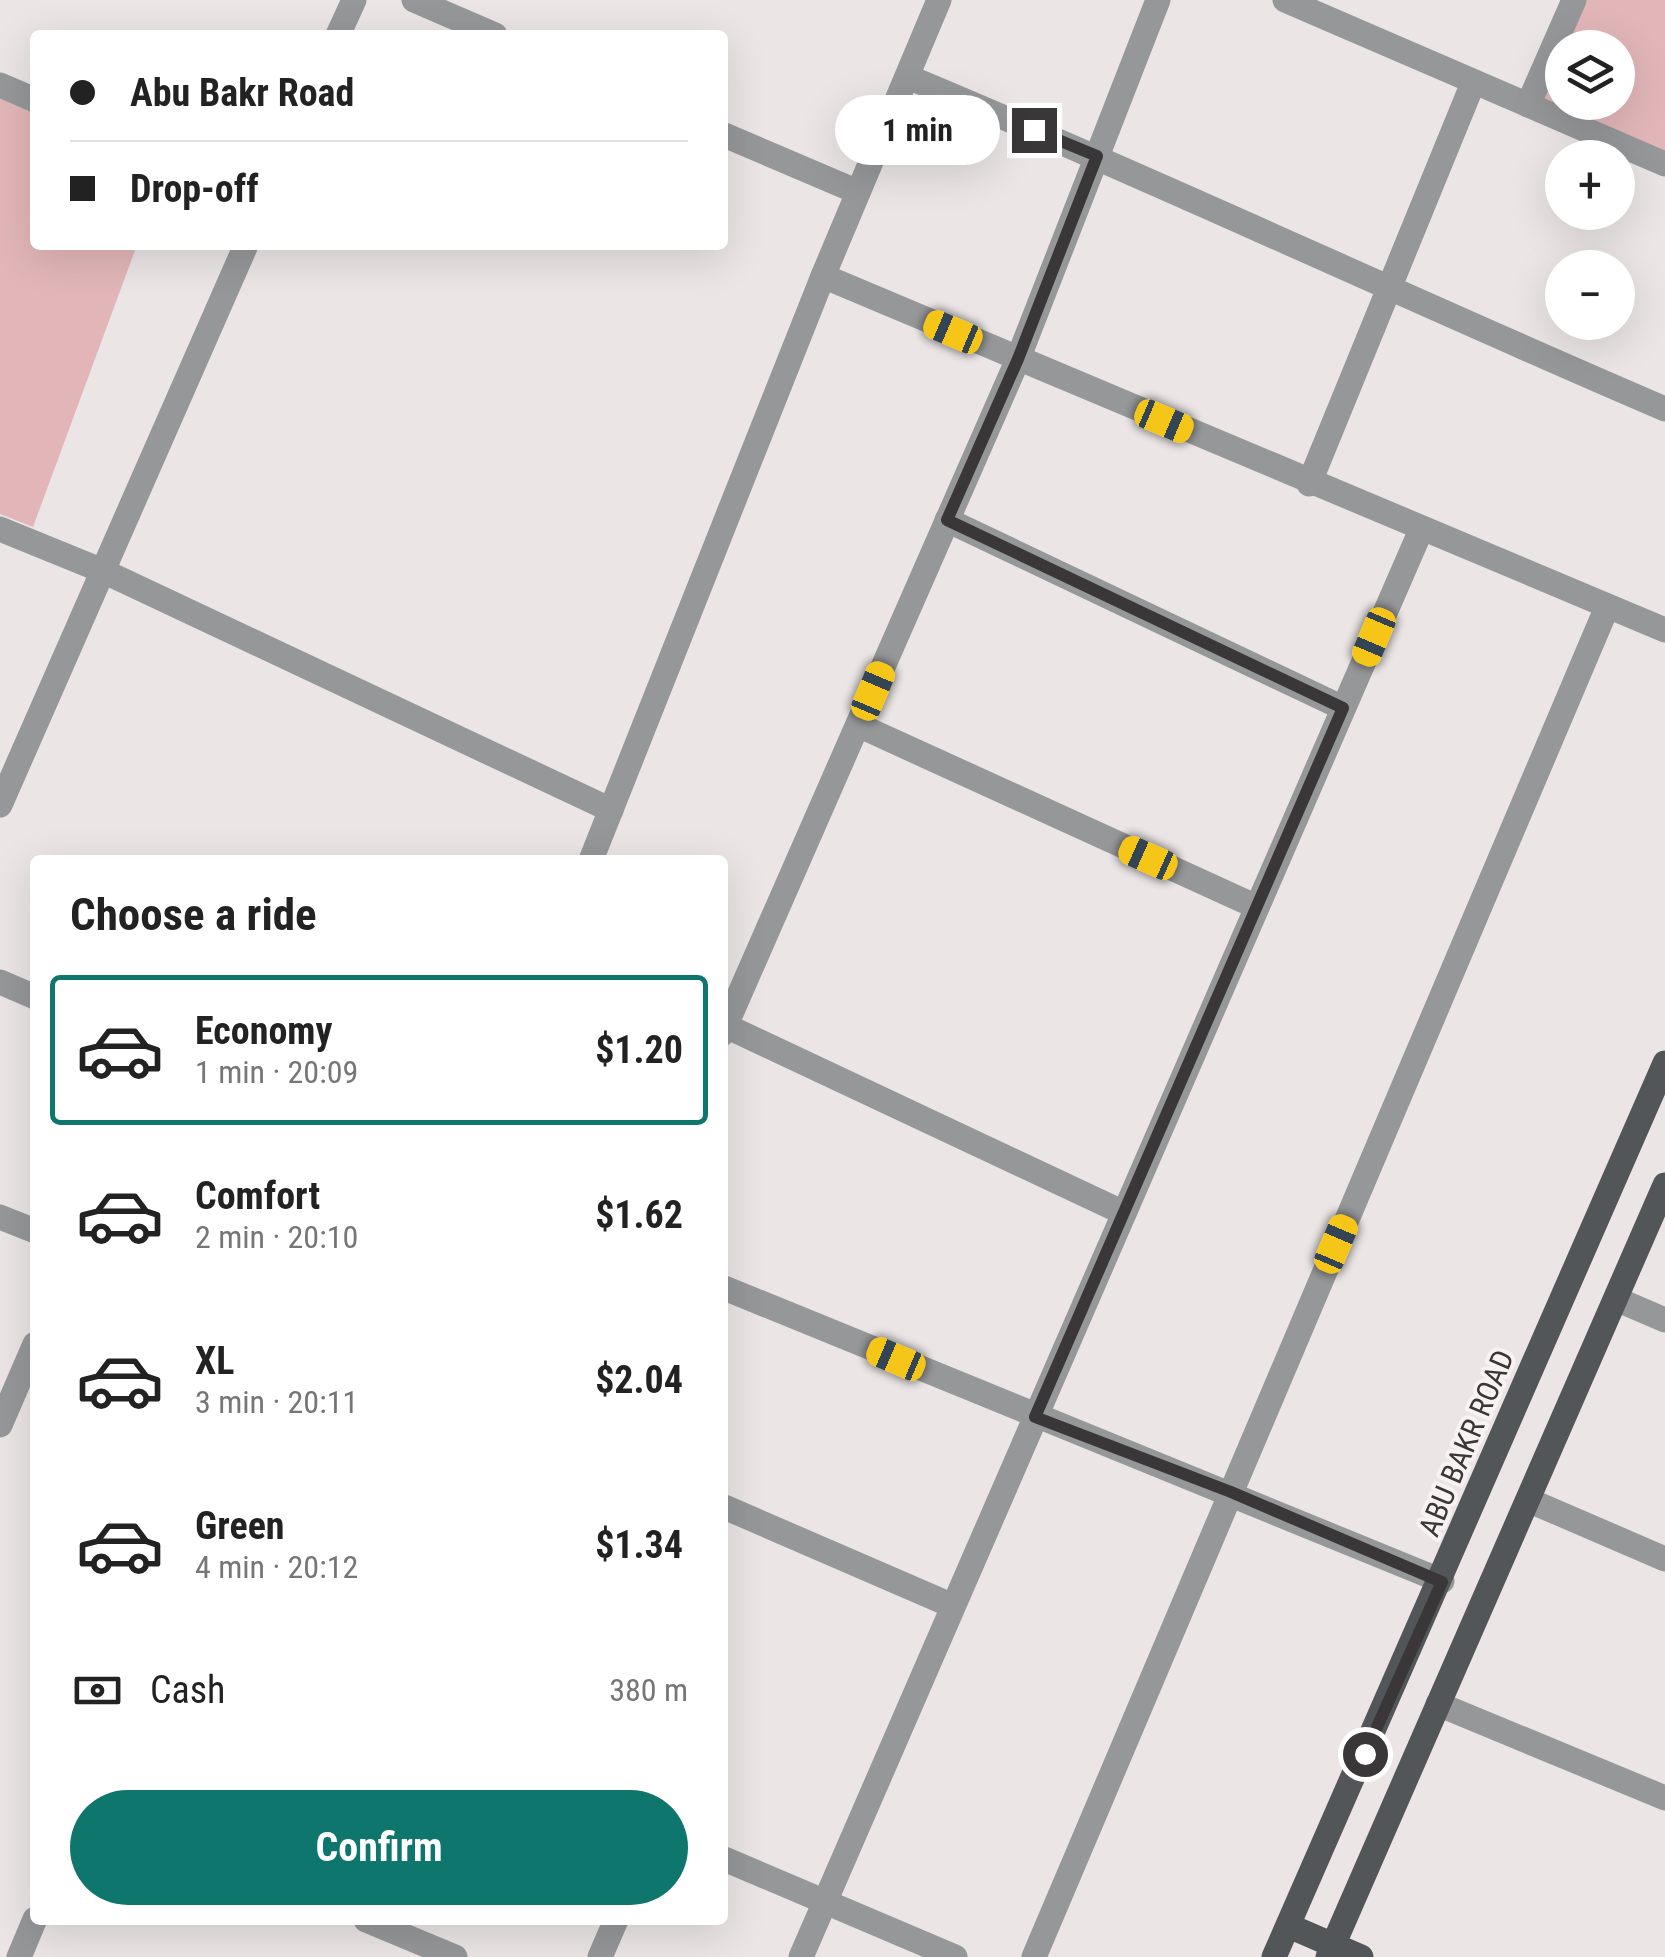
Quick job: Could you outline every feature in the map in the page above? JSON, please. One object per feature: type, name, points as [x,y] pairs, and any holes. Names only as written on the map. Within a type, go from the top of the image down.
[{"type":"main road","name":"ABU BAKR ROAD","points":[[1274,1957],[1442,1582],[1665,1063]]},
{"type":"main road","points":[[1330,1951],[1665,1185]]},
{"type":"main road","points":[[1289,1926],[1330,1951],[1361,1957]]},
{"type":"street","points":[[340,30],[354,0]]},
{"type":"street","points":[[414,0],[483,30]]},
{"type":"street","points":[[593,855],[823,276],[939,0]]},
{"type":"street","points":[[728,1021],[1018,359],[1158,0]]},
{"type":"street","points":[[1286,0],[1665,164]]},
{"type":"street","points":[[1528,105],[1574,0]]},
{"type":"street","points":[[908,78],[1097,156],[1388,290],[1665,409]]},
{"type":"street","points":[[1309,484],[1474,83]]},
{"type":"street","points":[[0,85],[30,98]]},
{"type":"street","points":[[728,137],[858,192]]},
{"type":"street","points":[[3,788],[244,250]]},
{"type":"street","points":[[823,276],[1309,484],[1665,630]]},
{"type":"street","points":[[947,520],[1343,708]]},
{"type":"street","points":[[0,529],[103,571],[611,810]]},
{"type":"street","points":[[801,1957],[1421,530]]},
{"type":"street","points":[[1034,1957],[1607,606]]},
{"type":"street","points":[[858,725],[1257,907]]},
{"type":"street","points":[[0,982],[30,995]]},
{"type":"street","points":[[728,1032],[1124,1213]]},
{"type":"street","points":[[0,1216],[30,1229]]},
{"type":"street","points":[[728,1289],[1035,1417],[1231,1492],[1442,1582]]},
{"type":"street","points":[[1616,1299],[1665,1320]]},
{"type":"street","points":[[0,1425],[30,1356]]},
{"type":"street","points":[[1528,1500],[1665,1559]]},
{"type":"street","points":[[728,1509],[953,1606]]},
{"type":"street","points":[[1438,1704],[1665,1798]]},
{"type":"street","points":[[728,1861],[955,1957]]},
{"type":"street","points":[[19,1957],[33,1925]]},
{"type":"street","points":[[378,1925],[454,1957]]},
{"type":"street","points":[[600,1957],[614,1925]]},
{"type":"shaded area","points":[[1574,0],[1665,0],[1665,164],[1635,151],[1635,140],[1609,140],[1563,120],[1635,120],[1635,30],[1561,30]]},
{"type":"shaded area","points":[[1545,66],[1545,112],[1528,105]]},
{"type":"shaded area","points":[[0,77],[30,90],[30,250],[135,250],[33,527],[0,514]]},
{"type":"route","points":[[1034,130],[1097,156],[1018,359],[947,520],[1343,708],[1035,1417],[1231,1492],[1442,1582],[1365,1754]]}]
